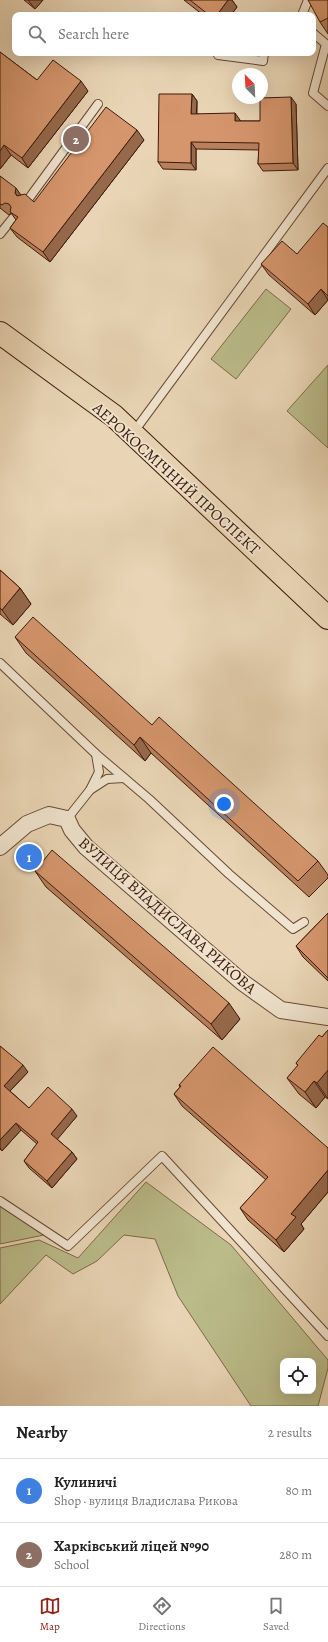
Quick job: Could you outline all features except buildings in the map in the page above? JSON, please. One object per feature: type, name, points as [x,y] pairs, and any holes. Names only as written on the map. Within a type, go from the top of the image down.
[{"type":"highway","name":"АЕРОКОСМІЧНИЙ ПРОСПЕКТ","points":[[0,333],[114,416],[328,618]]},
{"type":"street","points":[[0,847],[27,824],[49,814],[67,819]]},
{"type":"street","name":"ВУЛИЦЯ ВЛАДИСЛАВА РИКОВА","points":[[67,819],[72,830],[86,847],[242,982],[281,1010],[328,1017]]},
{"type":"lane","points":[[303,12],[308,0]]},
{"type":"lane","points":[[316,36],[326,44],[313,93],[328,106]]},
{"type":"lane","points":[[226,56],[263,61],[264,56]]},
{"type":"lane","points":[[27,201],[98,104]]},
{"type":"lane","points":[[133,433],[328,168]]},
{"type":"lane","points":[[0,234],[13,218]]},
{"type":"lane","points":[[0,663],[96,754],[149,799],[228,874],[293,928],[304,922]]},
{"type":"lane","points":[[67,819],[90,790],[99,772],[96,754]]},
{"type":"lane","points":[[90,790],[107,779],[124,778]]},
{"type":"lane","points":[[0,1201],[68,1246],[162,1156],[328,1336]]},
{"type":"green space","points":[[266,289],[291,309],[236,379],[211,359]]},
{"type":"green space","points":[[328,365],[328,448],[287,411]]},
{"type":"green space","points":[[146,1182],[231,1245],[328,1360],[328,1368],[318,1406],[251,1406],[178,1296],[155,1239],[124,1235],[97,1261],[73,1274],[46,1255],[0,1304],[0,1248],[39,1240],[78,1258]]},
{"type":"green space","points":[[0,1206],[44,1235],[0,1244]]},
{"type":"place","name":"Харківський ліцей №90","points":[[76,139]]},
{"type":"place","name":"Кулиничі","points":[[29,857]]}]
